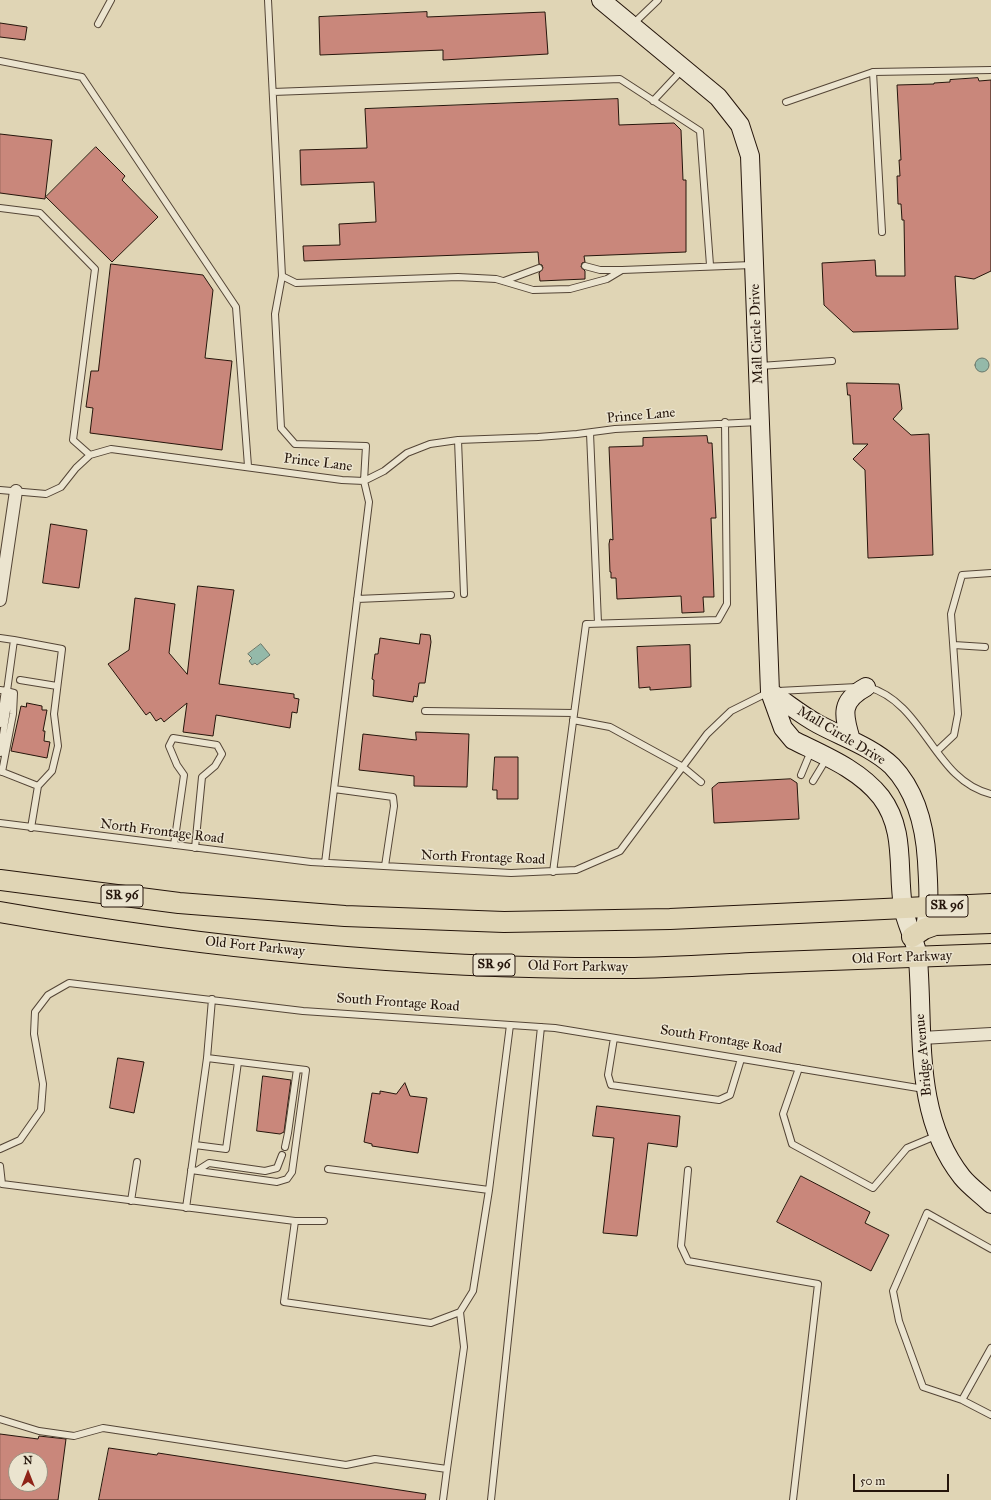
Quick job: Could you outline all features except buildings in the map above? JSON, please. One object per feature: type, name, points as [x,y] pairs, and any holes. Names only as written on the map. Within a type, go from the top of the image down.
[{"type":"main road","name":"SR 96","points":[[0,880],[179,903],[345,916],[504,922],[670,919],[991,904]]},
{"type":"main road","name":"Old Fort Parkway","points":[[0,912],[73,925],[198,942],[334,955],[466,964],[627,968],[991,954]]},
{"type":"main road","points":[[918,933],[935,925],[991,923]]},
{"type":"street","name":"Mall Circle Drive","points":[[601,0],[718,97],[740,125],[750,156],[770,692],[787,735],[793,740],[852,770],[881,797],[888,808],[899,836],[903,908],[918,933]]},
{"type":"street","points":[[0,600],[2,574],[16,492]]},
{"type":"street","points":[[851,740],[846,726],[846,706],[854,693],[866,687]]},
{"type":"street","name":"Mall Circle Drive","points":[[770,692],[816,723],[851,740],[880,758],[891,766],[906,784],[922,822],[926,844],[929,907],[918,933],[918,957]]},
{"type":"street","name":"Bridge Avenue","points":[[918,957],[924,1089],[942,1146],[962,1178],[991,1204]]},
{"type":"street","points":[[922,1038],[991,1034]]},
{"type":"lane","points":[[98,24],[111,0]]},
{"type":"lane","points":[[268,0],[282,276],[274,314],[281,428],[295,444],[366,446],[364,481],[370,502],[325,863]]},
{"type":"lane","points":[[632,25],[658,0]]},
{"type":"lane","points":[[0,60],[82,77],[236,307],[248,466]]},
{"type":"lane","points":[[653,101],[683,68]]},
{"type":"lane","points":[[786,102],[873,72],[991,70]]},
{"type":"lane","points":[[873,72],[882,232]]},
{"type":"lane","points":[[273,92],[620,79],[700,132],[710,265]]},
{"type":"lane","points":[[0,208],[40,213],[95,269],[73,440],[90,455]]},
{"type":"lane","points":[[585,266],[600,270],[622,270],[710,265],[754,265]]},
{"type":"lane","points":[[504,281],[539,268]]},
{"type":"lane","points":[[282,276],[296,283],[458,277],[496,279],[533,290],[570,289],[607,279],[622,270]]},
{"type":"lane","points":[[758,366],[832,361]]},
{"type":"lane","points":[[553,872],[586,624],[718,620],[727,604],[726,422]]},
{"type":"lane","name":"Prince Lane","points":[[0,490],[46,494],[61,487],[76,468],[90,455],[111,449],[248,466],[342,480],[364,481],[384,471],[407,453],[430,444],[458,440],[590,433],[615,429],[726,422],[760,422]]},
{"type":"lane","points":[[590,433],[598,623]]},
{"type":"lane","points":[[458,440],[464,594]]},
{"type":"lane","points":[[936,751],[954,735],[958,714],[951,614],[962,575],[991,573]]},
{"type":"lane","points":[[358,599],[451,595]]},
{"type":"lane","points":[[0,638],[62,650],[54,714],[58,746],[52,771],[38,786],[31,828]]},
{"type":"lane","points":[[0,724],[14,640]]},
{"type":"lane","points":[[954,645],[985,647]]},
{"type":"lane","points":[[20,680],[57,686]]},
{"type":"lane","name":"North Frontage Road","points":[[0,823],[325,863],[511,873],[576,870],[620,851],[707,734],[731,711],[770,692],[866,687],[882,691],[900,703],[936,751],[967,785],[991,794]]},
{"type":"lane","points":[[0,753],[5,690]]},
{"type":"lane","points":[[5,690],[14,693],[13,714],[1,772],[38,786]]},
{"type":"lane","points":[[425,711],[574,713]]},
{"type":"lane","points":[[573,720],[610,727],[683,767],[702,782]]},
{"type":"lane","points":[[174,845],[184,775],[177,765],[169,746],[173,738],[217,745],[222,754],[215,766],[202,777],[195,848]]},
{"type":"lane","points":[[801,775],[811,749]]},
{"type":"lane","points":[[813,781],[828,757]]},
{"type":"lane","points":[[334,789],[393,797],[394,806],[385,866]]},
{"type":"lane","name":"South Frontage Road","points":[[0,1149],[20,1140],[41,1110],[43,1084],[34,1034],[35,1012],[48,995],[69,983],[303,1011],[541,1027],[924,1089]]},
{"type":"lane","points":[[186,1208],[207,1058],[212,999]]},
{"type":"lane","points":[[295,1222],[284,1302],[431,1323],[460,1312],[473,1291],[489,1190],[510,1026]]},
{"type":"lane","points":[[491,1500],[541,1027]]},
{"type":"lane","points":[[614,1038],[608,1075],[611,1085],[718,1100],[730,1095],[741,1059]]},
{"type":"lane","points":[[191,1170],[277,1182],[287,1179],[292,1172],[306,1070],[207,1058]]},
{"type":"lane","points":[[195,1145],[226,1149],[238,1062]]},
{"type":"lane","points":[[799,1068],[783,1114],[792,1144],[873,1188],[908,1148],[938,1135]]},
{"type":"lane","points":[[285,1147],[297,1070]]},
{"type":"lane","points":[[198,1170],[209,1163],[265,1171],[277,1168],[282,1155]]},
{"type":"lane","points":[[131,1201],[137,1162]]},
{"type":"lane","points":[[0,1166],[2,1184],[295,1222],[324,1222]]},
{"type":"lane","points":[[328,1169],[489,1190]]},
{"type":"lane","points":[[688,1170],[682,1246],[688,1261],[818,1284],[793,1500]]},
{"type":"lane","points":[[991,1249],[928,1213],[893,1291],[899,1321],[923,1387],[962,1400],[991,1415]]},
{"type":"lane","points":[[443,1500],[464,1347],[460,1312]]},
{"type":"lane","points":[[962,1400],[991,1348]]},
{"type":"lane","points":[[0,1419],[40,1431],[74,1436],[103,1428],[346,1465],[375,1459],[447,1469]]},
{"type":"shaded area","points":[[979,358],[985,358],[989,362],[989,368],[985,372],[979,372],[975,368],[975,362]]},
{"type":"shaded area","points":[[261,644],[270,655],[257,665],[255,663],[252,665],[249,661],[252,658],[248,654]]}]
